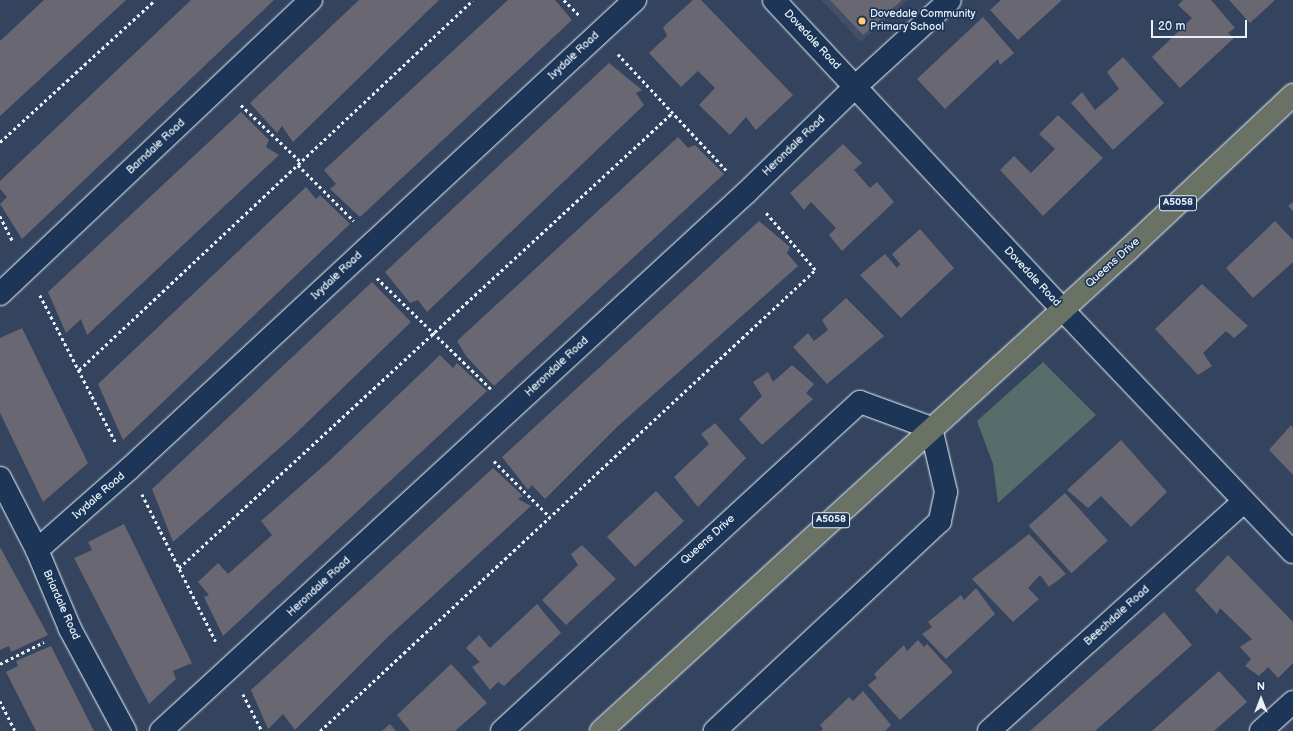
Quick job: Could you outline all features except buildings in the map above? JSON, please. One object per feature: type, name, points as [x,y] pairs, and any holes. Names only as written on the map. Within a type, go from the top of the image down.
[{"type":"main road","name":"Queens Drive","points":[[601,731],[1062,309],[1293,95]]},
{"type":"street","name":"Barndale Road","points":[[0,294],[311,0]]},
{"type":"street","name":"Ivydale Road","points":[[37,550],[129,469],[635,0]]},
{"type":"street","name":"Dovedale Road","points":[[774,0],[856,86],[1062,309],[1293,552]]},
{"type":"street","name":"Herondale Road","points":[[161,731],[747,192],[856,86],[950,0]]},
{"type":"street","name":"Queens Drive","points":[[502,731],[860,402],[931,428]]},
{"type":"street","points":[[715,731],[940,521],[946,492],[931,428]]},
{"type":"street","name":"Briardale Road","points":[[0,478],[37,550],[70,629],[125,731]]},
{"type":"street","name":"Beechdale Road","points":[[989,731],[1244,501]]},
{"type":"street","points":[[1261,731],[1293,702]]},
{"type":"path","points":[[0,142],[156,0]]},
{"type":"path","points":[[79,370],[473,0]]},
{"type":"path","points":[[320,731],[816,270],[747,192],[598,33],[564,0]]},
{"type":"path","points":[[221,85],[301,162]]},
{"type":"path","points":[[179,568],[672,113]]},
{"type":"path","points":[[298,165],[374,242]]},
{"type":"path","points":[[357,258],[433,334],[512,409]]},
{"type":"path","points":[[26,270],[79,370],[229,669],[262,731]]},
{"type":"path","points":[[475,443],[550,517]]},
{"type":"path","points":[[0,664],[70,629]]},
{"type":"path","points":[[0,701],[15,731]]},
{"type":"shaded area","name":"Dovedale Community Primary School","points":[[821,0],[908,0],[861,42]]},
{"type":"green space","points":[[1043,362],[1096,415],[998,503],[993,464],[977,421]]},
{"type":"place","name":"Dovedale Community Primary School","points":[[862,21]]}]
